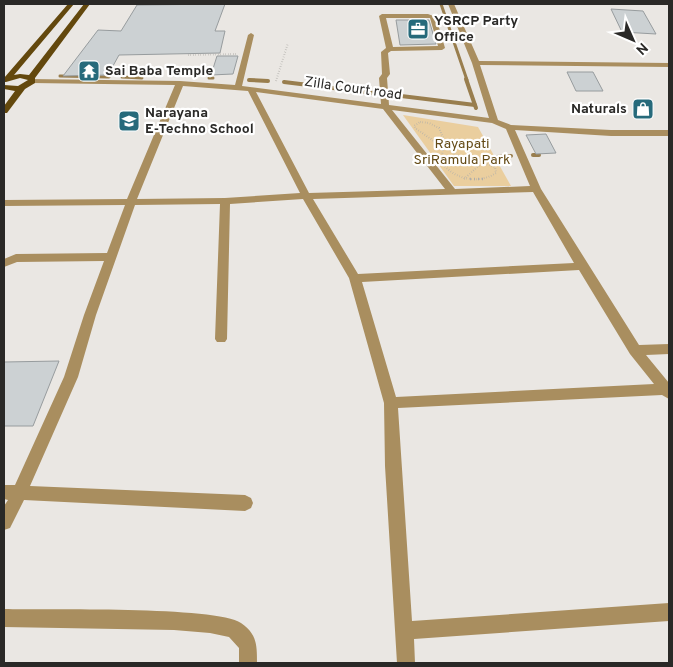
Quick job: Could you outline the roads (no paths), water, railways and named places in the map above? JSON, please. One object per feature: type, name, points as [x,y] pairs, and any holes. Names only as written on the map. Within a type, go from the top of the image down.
[{"type":"main road","points":[[4,83],[71,4]]},
{"type":"main road","points":[[4,111],[22,87],[31,80],[87,4]]},
{"type":"main road","points":[[4,83],[20,76],[31,80]]},
{"type":"main road","points":[[4,83],[14,89],[22,87]]},
{"type":"street","points":[[451,4],[476,63],[494,121]]},
{"type":"street","points":[[390,49],[382,16],[433,17],[442,48],[390,49],[384,52],[386,74],[383,78],[385,106],[452,191]]},
{"type":"street","points":[[250,36],[246,54],[245,88],[354,278],[365,308],[391,403],[392,466],[406,663]]},
{"type":"street","points":[[476,63],[669,65]]},
{"type":"street","name":"Zilla Court road","points":[[31,80],[180,83],[245,88],[494,121],[510,128],[611,133],[669,133]]},
{"type":"street","points":[[4,522],[12,492],[71,377],[131,202],[148,165],[180,83]]},
{"type":"street","points":[[510,128],[536,189],[582,266],[634,350],[668,391]]},
{"type":"street","points":[[4,203],[225,201],[306,196],[536,189]]},
{"type":"street","points":[[221,339],[225,201]]},
{"type":"street","points":[[4,263],[16,258],[111,257]]},
{"type":"street","points":[[354,278],[582,266]]},
{"type":"street","points":[[634,350],[669,349]]},
{"type":"street","points":[[391,403],[668,391]]},
{"type":"street","points":[[12,492],[245,503]]},
{"type":"street","points":[[404,631],[669,612]]},
{"type":"street","points":[[4,618],[174,621],[210,624],[234,629],[248,644],[248,663]]},
{"type":"waterway","points":[[441,4],[467,80]]},
{"type":"waterway","points":[[60,76],[109,77]]},
{"type":"waterway","points":[[122,77],[142,78]]},
{"type":"waterway","points":[[466,79],[475,105]]},
{"type":"waterway","points":[[249,80],[268,81]]},
{"type":"waterway","points":[[284,82],[374,93]]},
{"type":"waterway","points":[[393,95],[475,105]]},
{"type":"waterway","points":[[533,155],[539,155]]},
{"type":"waterway","points":[[497,157],[511,156]]},
{"type":"place","name":"YSRCP Party Office","points":[[418,29]]},
{"type":"place","name":"Sai Baba Temple","points":[[89,71]]},
{"type":"place","name":"Naturals","points":[[643,109]]},
{"type":"place","name":"Narayana E-Techno School","points":[[129,121]]},
{"type":"park label","name":"Rayapati SriRamula Park","points":[[462,152]]}]
